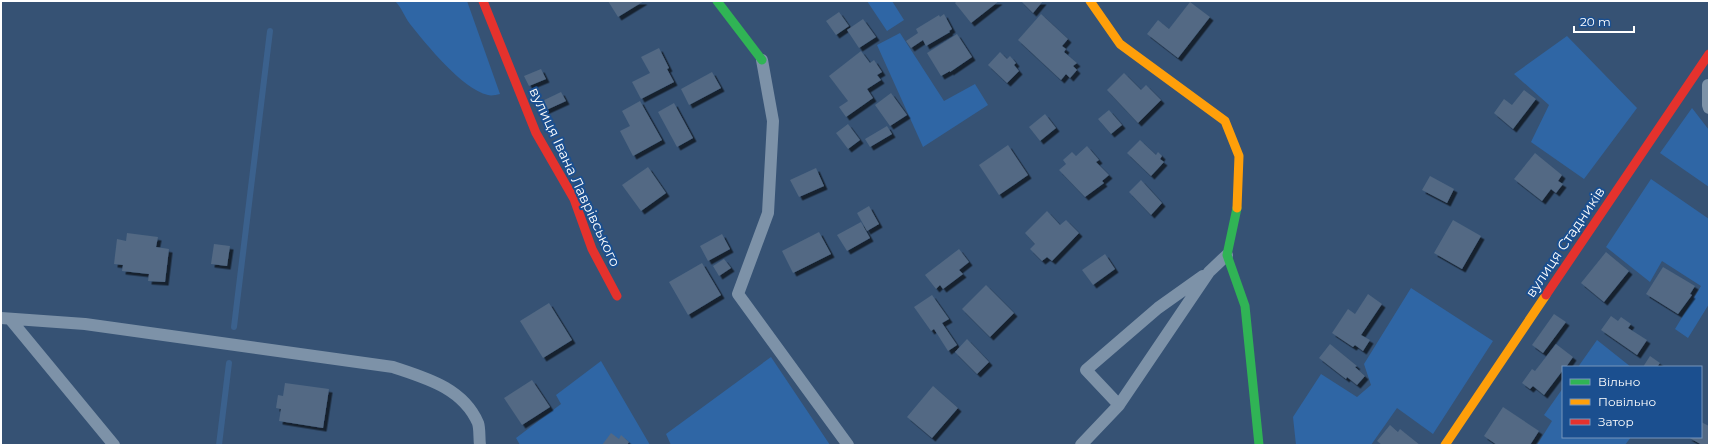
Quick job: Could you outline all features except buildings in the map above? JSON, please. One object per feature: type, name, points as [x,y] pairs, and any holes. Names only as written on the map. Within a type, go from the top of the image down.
[{"type":"street","name":"вулиця Івана Лаврівського","points":[[483,1],[536,133],[574,199],[592,249],[617,296]]},
{"type":"street","points":[[717,1],[762,60]]},
{"type":"street","points":[[1090,1],[1120,44],[1225,121],[1239,156],[1238,202],[1227,255],[1245,306],[1259,445]]},
{"type":"street","name":"вулиця Стадників","points":[[1445,445],[1709,54]]},
{"type":"lane","points":[[762,60],[773,121],[768,213],[738,294],[848,445]]},
{"type":"lane","points":[[1694,75],[1708,85],[1709,108]]},
{"type":"lane","points":[[1119,405],[1086,370],[1158,308],[1209,272],[1227,255]]},
{"type":"lane","points":[[1081,445],[1119,405],[1209,272]]},
{"type":"lane","points":[[6,319],[114,445]]},
{"type":"lane","points":[[6,319],[85,324],[393,367],[430,379],[462,398],[478,424],[480,445]]},
{"type":"shaded area","points":[[395,1],[467,1],[500,94],[489,95],[478,91],[456,75],[445,65],[417,33]]},
{"type":"shaded area","points":[[867,1],[892,1],[904,20],[887,31]]},
{"type":"shaded area","points":[[900,33],[944,101],[975,84],[988,105],[923,147],[877,45]]},
{"type":"shaded area","points":[[1567,36],[1637,108],[1584,179],[1531,142],[1549,105],[1514,74]]},
{"type":"shaded area","points":[[1692,108],[1709,130],[1709,187],[1660,153]]},
{"type":"shaded area","points":[[1651,179],[1709,219],[1709,304],[1688,338],[1675,329],[1701,286],[1662,261],[1650,282],[1606,247]]},
{"type":"shaded area","points":[[1411,288],[1493,341],[1433,434],[1397,408],[1371,445],[1296,445],[1293,417],[1321,374],[1357,397],[1371,385],[1364,364]]},
{"type":"shaded area","points":[[1597,340],[1630,366],[1579,366]]},
{"type":"shaded area","points":[[771,357],[830,445],[671,445],[666,434]]},
{"type":"shaded area","points":[[601,361],[650,445],[520,445],[516,438],[561,404],[556,395]]},
{"type":"shaded area","points":[[1562,389],[1562,438],[1630,438],[1625,445],[1537,445],[1552,421],[1544,415]]},
{"type":"waterway","points":[[234,327],[270,31]]},
{"type":"waterway","points":[[219,445],[229,363]]},
{"type":"traffic: fast","points":[[717,1],[762,60]]},
{"type":"traffic: fast","points":[[1237,208],[1227,255],[1245,306],[1259,445]]},
{"type":"traffic: slow","points":[[1090,1],[1120,44],[1225,121],[1239,156],[1237,208]]},
{"type":"traffic: slow","points":[[1445,445],[1546,295]]},
{"type":"traffic: jam","points":[[483,1],[536,133],[574,199],[592,249],[617,296]]},
{"type":"traffic: jam","points":[[1546,295],[1709,54]]}]
